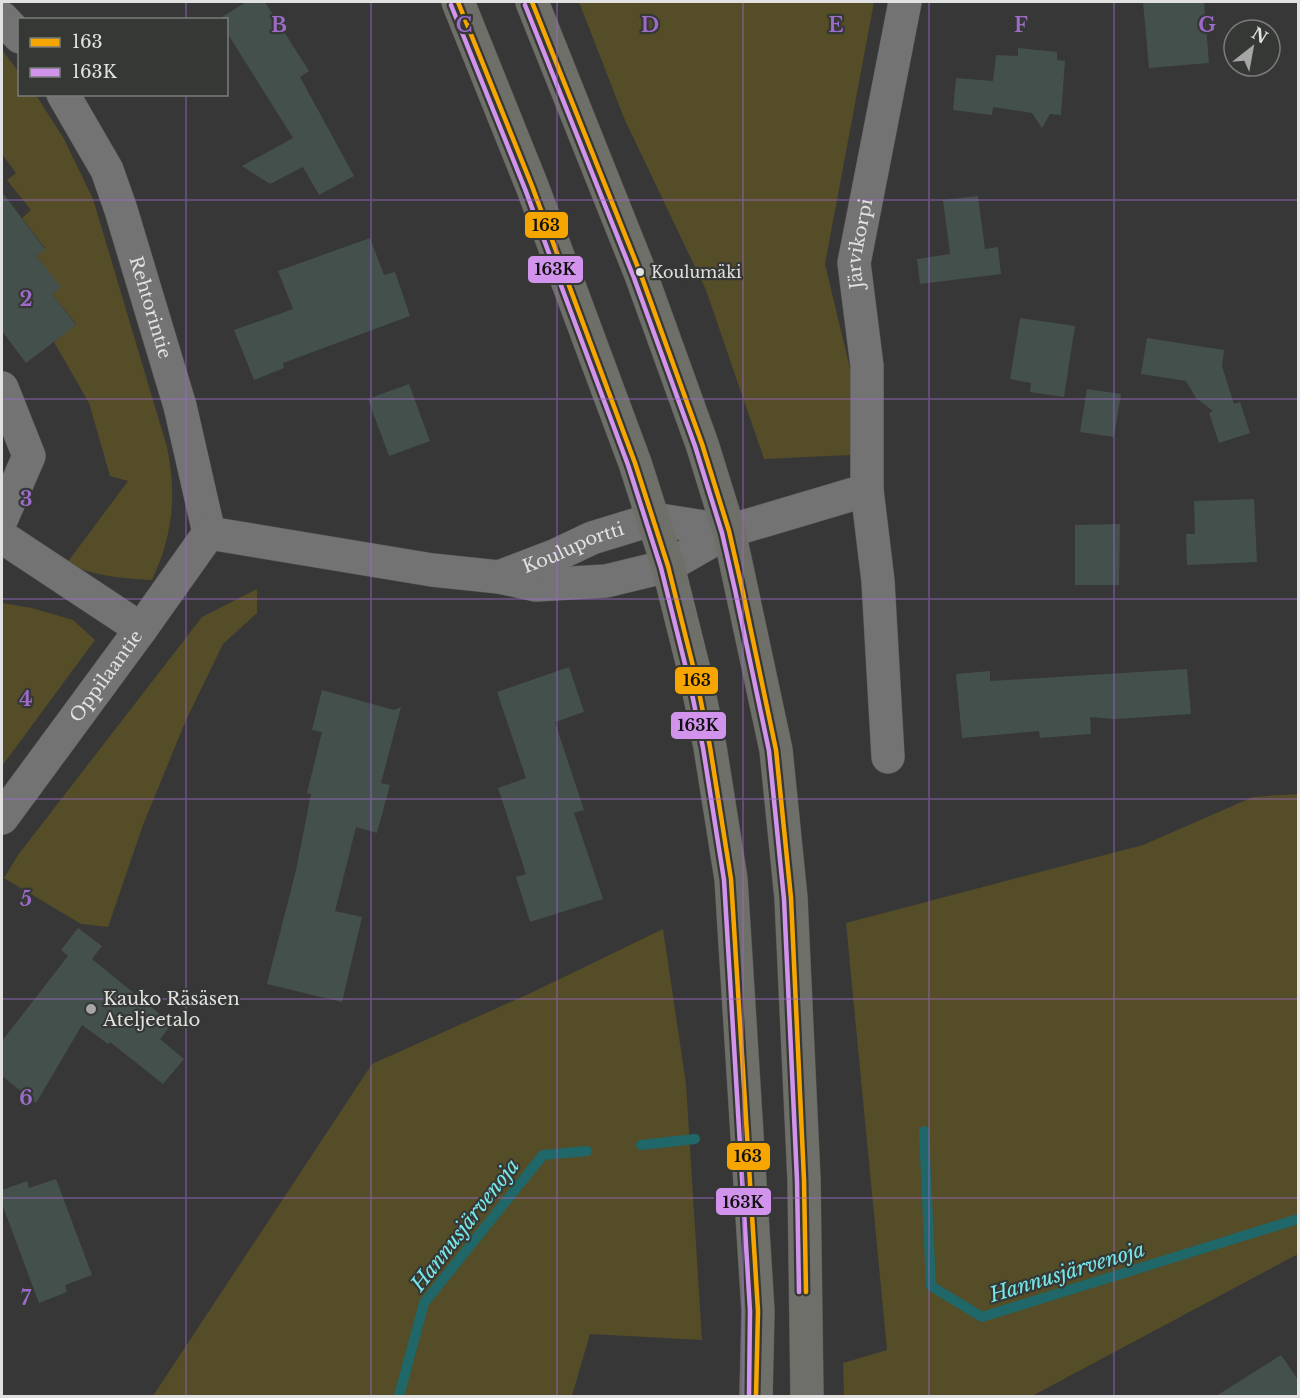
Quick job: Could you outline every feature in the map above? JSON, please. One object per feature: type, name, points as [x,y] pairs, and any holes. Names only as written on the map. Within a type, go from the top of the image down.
[{"type":"main road","points":[[458,2],[537,197],[654,519],[697,682],[710,747],[730,879],[758,1311],[756,1396]]},
{"type":"main road","points":[[532,2],[641,275],[702,444],[729,531],[776,750],[791,898],[804,1180],[807,1396]]},
{"type":"street","name":"Järvikorpi","points":[[888,758],[878,581],[867,490],[867,366],[854,263],[905,2]]},
{"type":"street","points":[[2,18],[18,35]]},
{"type":"street","name":"Rehtorintie","points":[[64,96],[106,170],[121,210],[180,406],[209,532]]},
{"type":"street","points":[[2,388],[29,456],[2,518]]},
{"type":"street","points":[[729,531],[867,490]]},
{"type":"street","name":"Kouluportti","points":[[500,577],[592,538],[654,519],[729,531]]},
{"type":"street","name":"Kouluportti","points":[[209,532],[432,570],[500,577],[536,585],[606,580],[668,567],[729,531]]},
{"type":"street","name":"Oppilaantie","points":[[2,818],[209,532]]},
{"type":"street","points":[[2,537],[141,629]]},
{"type":"shaded area","points":[[579,2],[874,2],[825,264],[852,377],[850,455],[764,459],[706,290],[624,118]]},
{"type":"shaded area","points":[[2,50],[18,71],[18,96],[37,96],[64,139],[93,199],[167,447],[172,482],[171,515],[165,547],[152,580],[98,574],[67,563],[128,481],[110,476],[89,403],[54,342],[76,324],[52,294],[60,287],[36,256],[45,248],[22,218],[31,210],[7,180],[16,173],[2,154]]},
{"type":"shaded area","points":[[257,589],[257,613],[223,644],[186,720],[143,825],[108,927],[81,924],[4,878],[18,855],[202,617]]},
{"type":"shaded area","points":[[2,603],[32,608],[73,620],[95,640],[2,766]]},
{"type":"shaded area","points":[[1298,794],[1298,1254],[1032,1396],[844,1396],[843,1363],[887,1350],[846,923],[1143,845],[1253,797]]},
{"type":"shaded area","points":[[663,929],[686,1084],[702,1340],[590,1334],[572,1396],[153,1396],[372,1064],[533,992]]},
{"type":"building","points":[[246,2],[265,2],[309,71],[300,77],[354,176],[319,195],[303,167],[270,184],[242,166],[293,138],[228,34],[228,18],[221,18]]},
{"type":"building","points":[[1143,2],[1204,2],[1209,63],[1149,68]]},
{"type":"building","points":[[1018,48],[1057,52],[1057,60],[1065,61],[1061,115],[1050,114],[1042,128],[1032,113],[993,107],[992,115],[953,110],[956,78],[993,81],[996,55],[1018,56]]},
{"type":"building","points":[[2,192],[45,249],[36,256],[61,287],[52,294],[76,325],[26,363],[2,331]]},
{"type":"building","points":[[978,196],[985,249],[998,247],[1001,274],[920,284],[917,259],[950,254],[943,200]]},
{"type":"building","points":[[370,238],[384,275],[395,272],[410,316],[283,363],[284,368],[254,380],[234,330],[293,309],[278,271]]},
{"type":"building","points":[[1020,318],[1075,326],[1064,397],[1030,392],[1031,383],[1010,379]]},
{"type":"building","points":[[1147,338],[1224,350],[1222,366],[1234,404],[1240,402],[1250,433],[1219,443],[1209,413],[1213,411],[1196,398],[1186,381],[1141,374]]},
{"type":"building","points":[[409,384],[430,441],[389,456],[368,399]]},
{"type":"building","points":[[1087,389],[1121,394],[1114,437],[1080,432]]},
{"type":"building","points":[[1254,499],[1257,562],[1187,565],[1186,534],[1195,534],[1194,501]]},
{"type":"building","points":[[1120,524],[1119,585],[1075,585],[1075,525]]},
{"type":"building","points":[[569,667],[584,712],[555,722],[584,810],[574,813],[603,899],[530,922],[516,877],[526,874],[498,788],[526,778],[497,692]]},
{"type":"building","points":[[1187,669],[1191,714],[1115,719],[1090,717],[1091,734],[1040,738],[1039,731],[962,738],[956,674],[990,671],[990,681]]},
{"type":"building","points":[[322,690],[394,710],[401,707],[381,783],[390,785],[377,833],[356,827],[335,911],[362,917],[342,1002],[267,984],[296,870],[311,794],[307,793],[322,732],[312,730]]},
{"type":"building","name":"Kauko Räsäsen Ateljeetalo","points":[[78,928],[102,946],[92,959],[172,1024],[160,1039],[184,1059],[163,1084],[110,1042],[108,1044],[82,1025],[36,1103],[2,1076],[2,1041],[68,956],[61,950]]},
{"type":"building","points":[[56,1179],[92,1275],[65,1285],[67,1292],[39,1303],[2,1204],[2,1190],[27,1181],[29,1188]]},
{"type":"building","points":[[1281,1355],[1299,1381],[1299,1396],[1216,1396]]},
{"type":"waterway","name":"Hannusjärvenoja","points":[[924,1131],[931,1286],[982,1317],[1298,1219]]},
{"type":"waterway","name":"Hannusjärvenoja","points":[[641,1145],[695,1139]]},
{"type":"waterway","name":"Hannusjärvenoja","points":[[399,1396],[424,1303],[543,1155],[587,1151]]},
{"type":"transit line","name":"163","points":[[458,2],[532,186],[635,463],[668,566],[697,682],[731,879],[758,1311],[756,1396]]},
{"type":"transit line","name":"163","points":[[532,2],[641,275],[702,444],[729,531],[742,588],[776,750],[791,898],[804,1180],[806,1292]]},
{"type":"transit line","name":"163K","points":[[451,5],[525,189],[628,465],[661,568],[690,684],[703,748],[724,880],[750,1311],[749,1396]]},
{"type":"transit line","name":"163K","points":[[525,5],[634,278],[695,446],[722,533],[735,590],[769,751],[784,899],[797,1180],[799,1292]]},
{"type":"place","name":"Koulumäki","points":[[640,272]]},
{"type":"place","name":"Kauko Räsäsen Ateljeetalo","points":[[91,1009]]}]
